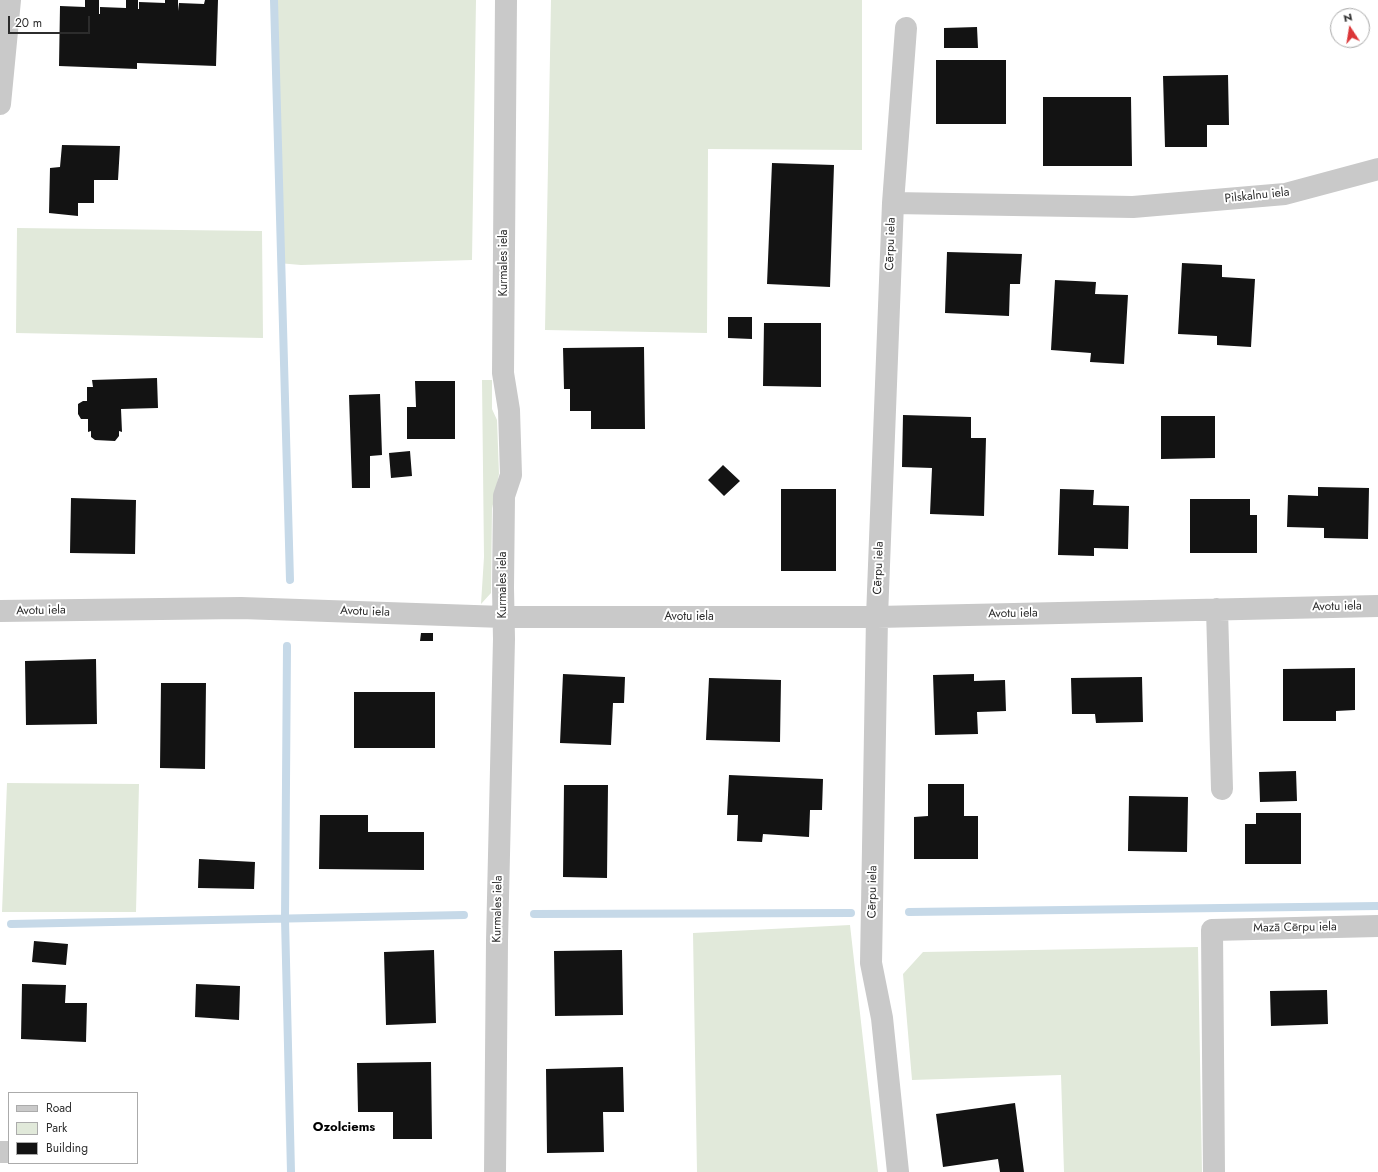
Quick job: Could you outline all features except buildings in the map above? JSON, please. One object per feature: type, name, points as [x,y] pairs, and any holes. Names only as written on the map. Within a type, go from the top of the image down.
[{"type":"street","points":[[0,104],[10,0]]},
{"type":"street","name":"Kurmales iela","points":[[495,1172],[504,496],[511,475],[509,410],[503,372],[506,0]]},
{"type":"street","points":[[893,203],[906,28]]},
{"type":"street","name":"Pilskalnu iela","points":[[1133,207],[1285,194],[1378,169]]},
{"type":"street","name":"Cērpu iela","points":[[898,1172],[882,1018],[872,963],[877,617],[893,203],[1133,207]]},
{"type":"street","name":"Avotu iela","points":[[0,611],[241,608],[503,617],[877,617],[1378,606]]},
{"type":"street","points":[[1217,609],[1222,789]]},
{"type":"street","name":"Mazā Cērpu iela","points":[[1214,1172],[1212,930],[1378,926]]},
{"type":"green space","points":[[278,0],[476,0],[472,260],[301,265],[278,263]]},
{"type":"green space","points":[[551,0],[862,0],[862,150],[708,149],[707,333],[545,330]]},
{"type":"green space","points":[[17,228],[262,231],[263,338],[16,333]]},
{"type":"green space","points":[[482,380],[492,380],[492,409],[497,420],[499,474],[492,509],[491,593],[481,604],[484,557]]},
{"type":"green space","points":[[7,783],[139,784],[136,912],[2,912]]},
{"type":"green space","points":[[850,925],[878,1172],[697,1172],[693,933]]},
{"type":"green space","points":[[1198,947],[1202,1172],[1064,1172],[1061,1075],[912,1080],[903,974],[923,952]]},
{"type":"waterway","points":[[274,0],[290,580]]},
{"type":"waterway","points":[[287,646],[285,919],[291,1172]]},
{"type":"waterway","points":[[909,912],[1378,906]]},
{"type":"waterway","points":[[534,914],[851,913]]},
{"type":"waterway","points":[[11,924],[464,915]]},
{"type":"district","name":"Ozolciems","points":[[344,1128]]}]
